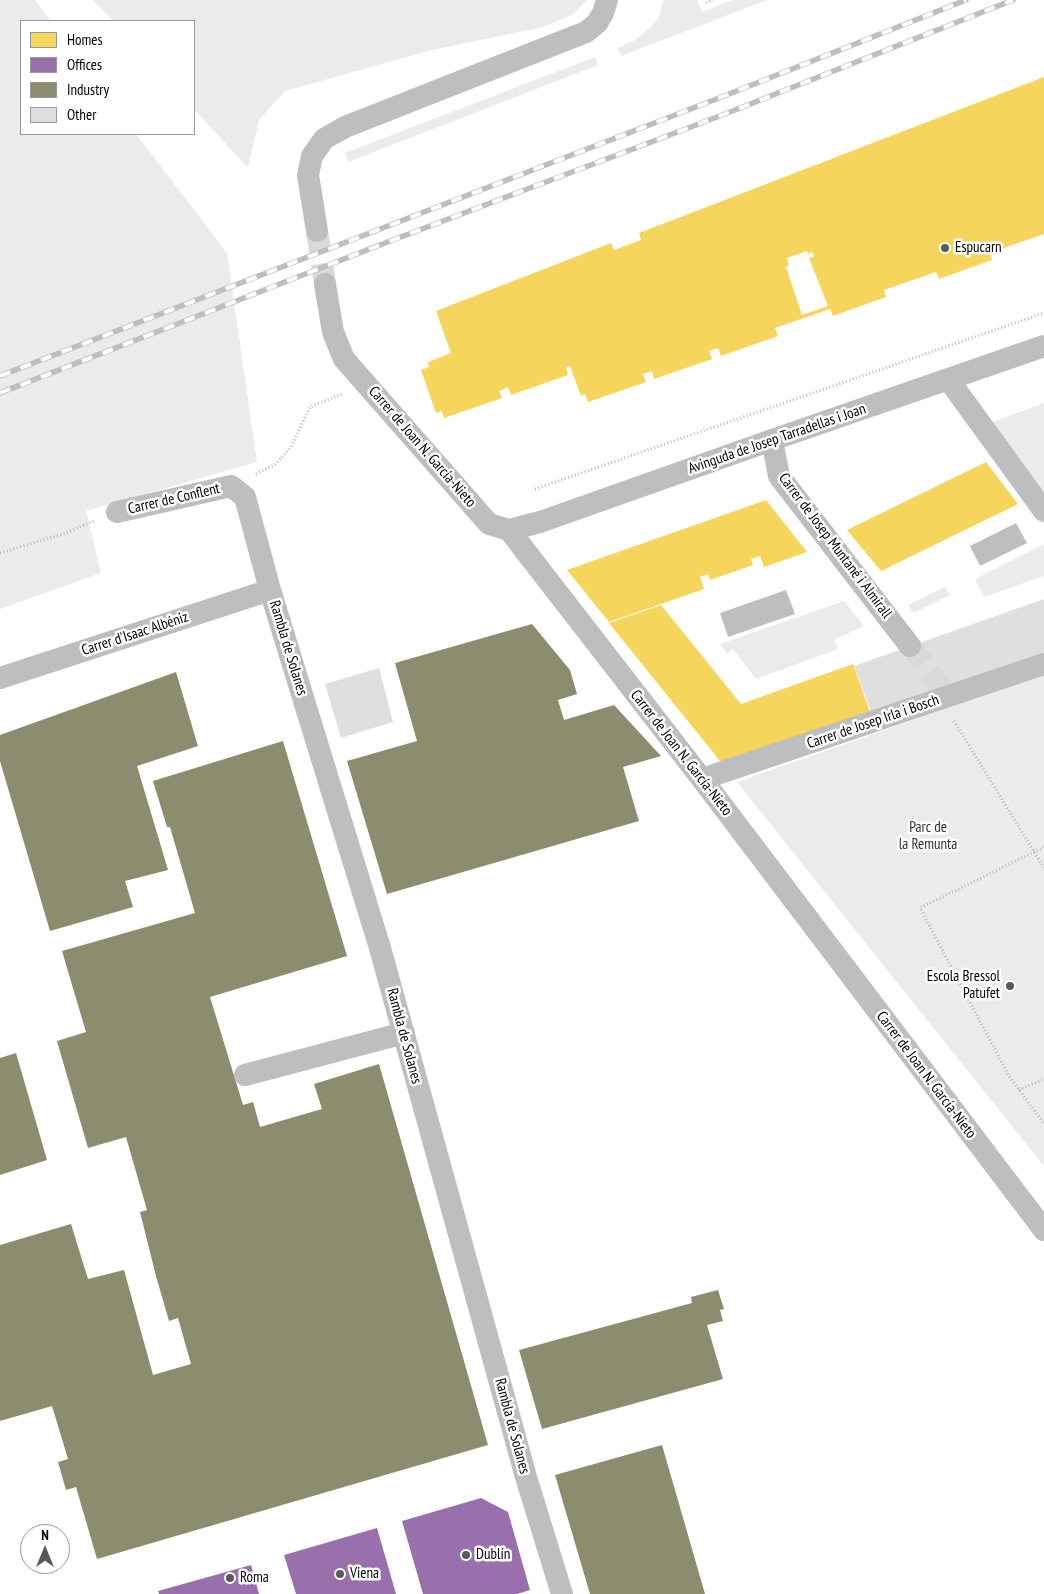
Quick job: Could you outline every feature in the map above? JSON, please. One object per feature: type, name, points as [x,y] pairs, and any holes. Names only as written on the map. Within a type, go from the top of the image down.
[{"type":"street","points":[[317,231],[308,175],[312,156],[324,139],[345,127],[586,32],[597,23],[604,12],[607,0]]},
{"type":"street","name":"Carrer de Joan N. García-Nieto","points":[[325,284],[333,332],[344,359],[489,524],[509,530],[702,779],[1044,1230]]},
{"type":"street","name":"Avinguda de Josep Tarradellas i Joan","points":[[509,530],[540,522],[1044,346]]},
{"type":"street","points":[[948,379],[1044,510]]},
{"type":"street","name":"Carrer de Josep Muntané i Almirall","points":[[772,440],[779,476],[910,646]]},
{"type":"street","name":"Carrer de Conflent","points":[[117,512],[231,486]]},
{"type":"street","name":"Rambla de Solanes","points":[[231,486],[245,497],[270,590],[380,948],[526,1477],[562,1594]]},
{"type":"street","name":"Carrer d'Isaac Albéniz","points":[[0,678],[270,590]]},
{"type":"street","name":"Carrer de Josep Irla i Bosch","points":[[702,779],[1044,664]]},
{"type":"street","points":[[245,1075],[404,1033]]},
{"type":"path","points":[[706,3],[713,0]]},
{"type":"path","points":[[535,489],[1044,313]]},
{"type":"path","points":[[276,464],[290,448],[310,408],[343,394]]},
{"type":"path","points":[[0,553],[63,534],[117,512]]},
{"type":"path","points":[[944,698],[1044,868]]},
{"type":"path","points":[[1044,847],[920,908],[1009,1076],[1044,1124]]},
{"type":"path","points":[[1019,1090],[1044,1079]]},
{"type":"green space","points":[[0,0],[35,0],[50,20],[20,20],[20,135],[137,135],[227,253],[257,462],[86,511],[101,573],[0,609]]},
{"type":"green space","points":[[93,0],[587,0],[572,15],[543,27],[432,50],[285,91],[259,120],[248,168],[195,110],[195,20],[112,20]]},
{"type":"green space","points":[[663,0],[697,0],[702,12],[733,0],[767,0],[621,56],[618,48],[635,40],[657,20]]},
{"type":"green space","points":[[595,57],[598,65],[348,162],[345,153]]},
{"type":"green space","points":[[1044,403],[1044,493],[992,422]]},
{"type":"green space","points":[[1044,544],[1044,576],[984,597],[975,579]]},
{"type":"green space","points":[[945,587],[950,595],[914,613],[908,605]]},
{"type":"green space","points":[[844,601],[864,626],[834,640],[838,649],[756,679],[733,649],[727,654],[720,644]]},
{"type":"green space","name":"Parc de la Remunta","points":[[1044,674],[1044,1166],[737,782]]},
{"type":"shaded area","points":[[1016,523],[1027,543],[980,566],[970,546]]},
{"type":"shaded area","points":[[786,590],[795,614],[728,637],[720,613]]},
{"type":"building: Homes","points":[[1044,77],[1044,234],[990,253],[992,260],[939,279],[936,272],[884,290],[886,297],[833,316],[830,309],[775,328],[778,336],[721,356],[718,348],[709,351],[712,359],[654,379],[652,371],[643,374],[646,382],[588,402],[585,394],[581,396],[570,366],[566,367],[568,375],[511,395],[508,387],[499,391],[502,398],[444,418],[442,411],[436,413],[421,370],[429,367],[428,362],[451,353],[436,311],[611,243],[614,250],[641,240],[639,233]],"holes":[[[807,251],[808,254],[812,252],[814,257],[809,258],[828,306],[802,315],[786,267],[789,265],[787,258]]]},
{"type":"building: Homes","points":[[986,462],[1018,504],[881,571],[847,530]]},
{"type":"building: Homes","points":[[766,500],[807,552],[764,567],[760,556],[751,559],[753,565],[710,580],[708,574],[700,577],[704,589],[609,622],[567,570]]},
{"type":"building: Homes","points":[[661,605],[741,704],[853,664],[871,715],[724,766],[609,623]]},
{"type":"building: Offices","name":"Dublín","points":[[481,1498],[508,1512],[530,1590],[517,1594],[423,1594],[402,1521]]},
{"type":"building: Offices","name":"Viena","points":[[377,1528],[396,1594],[296,1594],[284,1555]]},
{"type":"building: Offices","name":"Roma","points":[[251,1565],[259,1594],[159,1594],[158,1591]]},
{"type":"building: Industry","points":[[532,624],[570,670],[577,694],[558,700],[564,720],[614,705],[661,756],[623,767],[639,821],[387,894],[347,761],[417,741],[395,663]]},
{"type":"building: Industry","points":[[176,672],[198,746],[137,766],[168,870],[125,881],[133,907],[50,931],[0,761],[0,735]]},
{"type":"building: Industry","points":[[283,741],[347,956],[210,997],[243,1105],[253,1102],[260,1127],[322,1109],[314,1084],[379,1064],[488,1445],[97,1559],[76,1487],[66,1490],[58,1462],[68,1459],[52,1406],[0,1421],[0,1245],[71,1224],[88,1279],[124,1270],[153,1375],[191,1364],[178,1318],[169,1321],[156,1276],[140,1212],[147,1210],[126,1137],[88,1148],[57,1041],[86,1032],[62,951],[195,913],[170,827],[167,827],[153,781]]},
{"type":"building: Industry","points":[[16,1053],[47,1160],[0,1175],[0,1058]]},
{"type":"building: Industry","points":[[718,1290],[724,1309],[720,1310],[723,1321],[707,1325],[723,1379],[542,1429],[519,1350],[692,1303],[691,1297]]},
{"type":"building: Industry","points":[[662,1445],[705,1594],[590,1594],[555,1475]]},
{"type":"building: Other","points":[[1044,599],[1044,654],[872,714],[854,666]]},
{"type":"building: Other","points":[[379,668],[393,722],[341,738],[325,684]]},
{"type":"tunnel","points":[[317,231],[325,284]]},
{"type":"tunnel","points":[[910,646],[943,690]]},
{"type":"railway","points":[[0,376],[719,98],[966,0]]},
{"type":"railway","points":[[0,393],[385,243],[725,114],[1013,0]]},
{"type":"place","name":"Espucarn","points":[[945,248]]},
{"type":"place","name":"Escola Bressol Patufet","points":[[1010,986]]},
{"type":"place","name":"Dublín","points":[[466,1555]]},
{"type":"place","name":"Viena","points":[[340,1574]]},
{"type":"place","name":"Roma","points":[[230,1578]]}]
